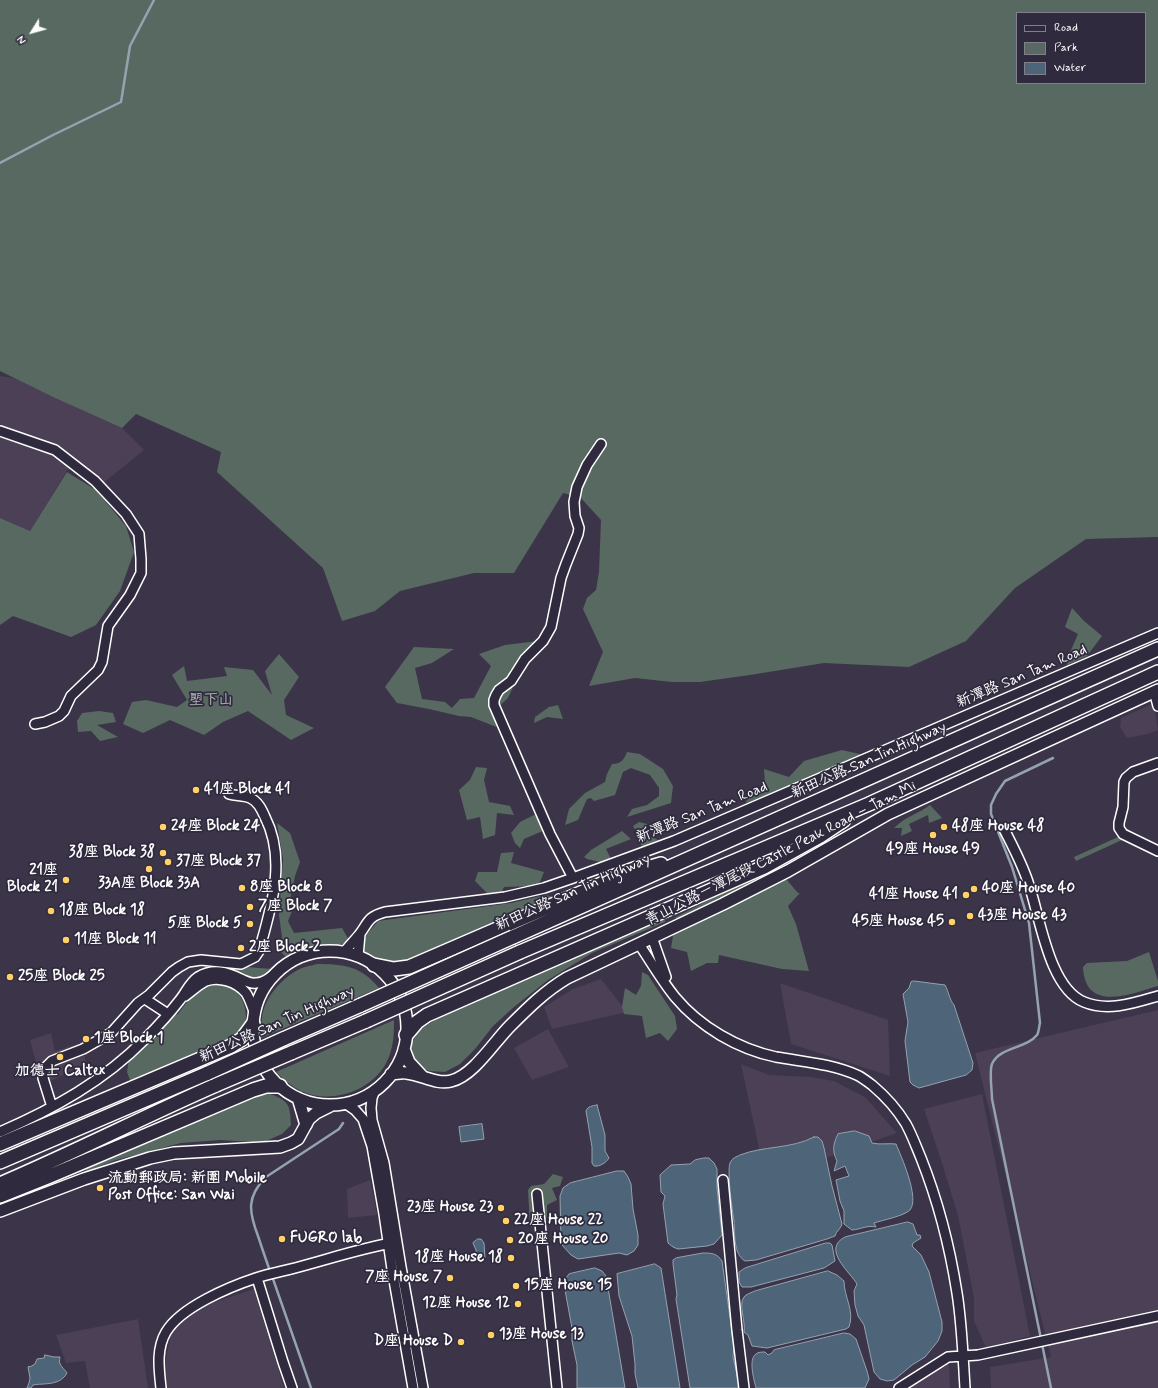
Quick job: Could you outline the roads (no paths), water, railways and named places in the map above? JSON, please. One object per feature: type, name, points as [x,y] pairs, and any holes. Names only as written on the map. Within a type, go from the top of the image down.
[{"type":"highway","name":"新田公路 San Tin Highway","points":[[0,1162],[208,1073],[1158,649]]},
{"type":"highway","name":"新田公路 San Tin Highway","points":[[0,1184],[216,1085],[520,952],[869,804],[1158,672]]},
{"type":"highway","points":[[406,1034],[417,1022],[427,1015],[764,867],[820,836],[869,804]]},
{"type":"highway","points":[[374,965],[394,969],[409,968],[573,895],[620,876],[711,849]]},
{"type":"highway","points":[[0,1144],[231,1046],[242,1039],[254,1019]]},
{"type":"highway","points":[[0,1196],[253,1090],[266,1086],[280,1086]]},
{"type":"main road","name":"青山公路－潭尾段 Castle Peak Road – Tam Mi","points":[[391,1074],[405,1072],[442,1083],[461,1078],[471,1070],[510,1026],[547,991],[566,978],[723,904],[788,871],[888,814],[1156,691]]},
{"type":"main road","points":[[0,1211],[84,1179],[167,1154],[196,1151],[280,1147],[298,1139],[306,1125],[316,1113],[333,1105],[358,1099],[375,1090],[391,1074],[399,1062],[404,1049],[406,1023],[404,1008],[396,989],[387,976],[374,965],[358,956],[344,952],[320,951],[306,954],[284,966],[272,976],[260,996],[254,1019],[254,1041],[259,1057],[269,1075],[280,1086],[298,1098],[311,1102],[333,1105]]},
{"type":"main road","name":"青山公路－潭尾段 Castle Peak Road – Tam Mi","points":[[404,1049],[409,1062],[422,1076]]},
{"type":"main road","points":[[298,1098],[303,1110],[306,1125]]},
{"type":"street","points":[[0,431],[55,450],[95,481],[126,514],[139,534],[141,560],[140,572],[130,595],[108,626],[102,662],[98,670],[71,696],[64,711],[59,716],[45,722],[35,724]]},
{"type":"street","points":[[573,878],[550,834],[494,705],[494,700],[499,690],[511,681],[525,659],[544,641],[551,627],[566,564],[578,534],[579,528],[575,516],[574,502],[577,487],[587,465],[601,444]]},
{"type":"street","name":"新潭路 San Tam Road","points":[[344,952],[374,915],[385,912],[505,896],[544,888],[573,878],[674,841],[1158,633]]},
{"type":"street","points":[[1156,691],[1158,706]]},
{"type":"street","points":[[1158,763],[1133,772],[1126,778],[1123,786],[1123,808],[1119,828],[1122,834],[1158,851]]},
{"type":"street","points":[[52,1107],[43,1078],[43,1073],[47,1064],[83,1050],[104,1039],[116,1028],[134,1006],[144,999],[172,972],[188,962],[201,960],[242,964],[255,957],[259,951],[272,906],[276,879],[275,851],[269,824],[257,803],[251,798],[229,794]]},
{"type":"street","points":[[1004,829],[1022,865],[1053,964],[1062,983],[1071,994],[1083,1002],[1101,1007],[1124,1005],[1158,996]]},
{"type":"street","name":"新潭路 San Tam Road","points":[[358,956],[360,934]]},
{"type":"street","points":[[652,937],[666,976],[683,1006]]},
{"type":"street","points":[[639,944],[666,985],[683,1006],[704,1025],[732,1041],[756,1051],[775,1056],[832,1066],[861,1077],[885,1097],[896,1110],[906,1124],[914,1140],[928,1175],[941,1219],[957,1294],[965,1388]]},
{"type":"street","points":[[0,1132],[52,1107],[80,1091],[117,1065],[145,1040],[179,1001],[191,983],[200,976],[210,972],[226,973],[252,983],[259,983],[272,976]]},
{"type":"street","points":[[179,1001],[206,981],[216,979],[225,980],[238,986],[246,994],[254,1019]]},
{"type":"street","points":[[144,999],[168,1014]]},
{"type":"street","points":[[375,1090],[372,1098],[371,1114],[384,1163],[393,1243],[413,1388]]},
{"type":"street","points":[[345,1103],[355,1110],[365,1124],[372,1146],[423,1388]]},
{"type":"street","points":[[722,1180],[744,1388]]},
{"type":"street","points":[[537,1194],[557,1388]]},
{"type":"street","points":[[161,1388],[159,1369],[162,1339],[171,1325],[201,1302],[261,1277],[393,1243]]},
{"type":"street","points":[[261,1277],[283,1362],[292,1388]]},
{"type":"street","points":[[899,1388],[942,1360],[948,1358],[978,1355],[1158,1316]]},
{"type":"water","points":[[914,981],[945,985],[954,1005],[973,1063],[972,1070],[966,1075],[919,1088],[910,1082],[905,1041],[908,1022],[903,994],[909,988],[911,982]]},
{"type":"water","points":[[597,1105],[605,1135],[605,1151],[609,1158],[606,1162],[598,1166],[594,1166],[592,1163],[592,1147],[586,1111],[589,1107]]},
{"type":"water","points":[[482,1124],[484,1139],[461,1142],[459,1127]]},
{"type":"water","points":[[855,1131],[869,1136],[872,1143],[896,1144],[909,1177],[913,1196],[910,1210],[907,1212],[874,1223],[876,1227],[852,1230],[844,1224],[844,1211],[840,1201],[836,1180],[849,1176],[845,1166],[834,1171],[837,1161],[834,1154],[834,1148],[838,1134]]},
{"type":"water","points":[[814,1137],[818,1137],[822,1141],[842,1224],[841,1227],[835,1236],[827,1239],[756,1260],[745,1261],[738,1253],[735,1243],[729,1182],[729,1167],[731,1161],[740,1155],[749,1152],[796,1144]]},
{"type":"water","points":[[709,1158],[717,1169],[717,1188],[722,1235],[714,1244],[678,1249],[668,1243],[663,1204],[665,1196],[661,1192],[660,1175],[671,1165],[690,1164],[695,1160]]},
{"type":"water","points":[[617,1171],[624,1171],[631,1184],[638,1245],[634,1251],[627,1255],[619,1253],[578,1259],[571,1255],[562,1245],[560,1196],[563,1188],[570,1183]]},
{"type":"water","points":[[908,1222],[913,1224],[917,1235],[920,1235],[921,1238],[913,1243],[912,1246],[921,1255],[929,1272],[942,1322],[942,1331],[938,1341],[925,1357],[912,1365],[894,1380],[887,1381],[880,1379],[874,1372],[864,1325],[858,1316],[855,1305],[854,1291],[857,1284],[839,1260],[836,1254],[836,1248],[838,1242],[845,1237]]},
{"type":"water","points":[[478,1239],[481,1239],[484,1243],[485,1258],[481,1261],[476,1258],[476,1250],[473,1243]]},
{"type":"water","points":[[830,1243],[832,1245],[835,1261],[824,1268],[751,1287],[742,1287],[739,1282],[739,1272],[745,1268]]},
{"type":"water","points":[[711,1253],[716,1255],[722,1261],[734,1346],[733,1357],[740,1388],[690,1388],[676,1299],[677,1295],[673,1260],[676,1258]]},
{"type":"water","points":[[655,1264],[661,1268],[680,1388],[638,1388],[635,1374],[632,1336],[619,1296],[617,1274]]},
{"type":"water","points":[[595,1268],[602,1271],[606,1276],[625,1388],[577,1388],[577,1365],[565,1290],[566,1278],[569,1274]]},
{"type":"water","points":[[828,1271],[837,1275],[844,1281],[844,1287],[851,1315],[849,1327],[767,1348],[752,1346],[748,1335],[744,1332],[742,1300],[747,1294]]},
{"type":"water","points":[[844,1333],[850,1334],[856,1339],[869,1379],[865,1388],[756,1388],[752,1360],[757,1353],[765,1352],[768,1355],[774,1350]]},
{"type":"water","points":[[45,1355],[60,1357],[60,1364],[67,1373],[56,1382],[33,1385],[31,1388],[27,1388],[30,1378],[28,1367],[35,1364],[37,1359],[44,1358]]},
{"type":"waterway","points":[[0,163],[121,102],[130,46],[154,0]]},
{"type":"waterway","points":[[1051,1388],[992,1099],[991,1072],[992,1064],[995,1058],[1006,1051],[1032,1040],[1038,1034],[1040,1023],[1029,923],[1012,867],[991,814],[991,805],[996,794],[1005,781],[1053,758]]},
{"type":"waterway","points":[[270,1271],[251,1212],[252,1198],[255,1191],[266,1177],[339,1129],[343,1123]]},
{"type":"waterway","points":[[272,1276],[311,1388]]},
{"type":"place","name":"41座 Block 41","points":[[196,790]]},
{"type":"place","name":"24座 Block 24","points":[[163,827]]},
{"type":"place","name":"48座 House 48","points":[[944,827]]},
{"type":"place","name":"49座 House 49","points":[[933,835]]},
{"type":"place","name":"38座 Block 38","points":[[163,853]]},
{"type":"place","name":"37座 Block 37","points":[[168,862]]},
{"type":"place","name":"33A座 Block 33A","points":[[149,869]]},
{"type":"place","name":"21座 Block 21","points":[[66,880]]},
{"type":"place","name":"8座 Block 8","points":[[242,888]]},
{"type":"place","name":"40座 House 40","points":[[974,889]]},
{"type":"place","name":"41座 House 41","points":[[966,895]]},
{"type":"place","name":"7座 Block 7","points":[[250,907]]},
{"type":"place","name":"18座 Block 18","points":[[51,911]]},
{"type":"place","name":"43座 House 43","points":[[970,916]]},
{"type":"place","name":"45座 House 45","points":[[952,922]]},
{"type":"place","name":"5座 Block 5","points":[[250,924]]},
{"type":"place","name":"11座 Block 11","points":[[66,940]]},
{"type":"place","name":"2座 Block 2","points":[[241,948]]},
{"type":"place","name":"25座 Block 25","points":[[10,977]]},
{"type":"place","name":"1座 Block 1","points":[[86,1039]]},
{"type":"place","name":"加德士 Caltex","points":[[60,1057]]},
{"type":"place","name":"流動郵政局: 新圍 Mobile Post Office: San Wai","points":[[100,1188]]},
{"type":"place","name":"23座 House 23","points":[[501,1208]]},
{"type":"place","name":"22座 House 22","points":[[506,1221]]},
{"type":"place","name":"FUGRO lab","points":[[282,1239]]},
{"type":"place","name":"20座 House 20","points":[[510,1240]]},
{"type":"place","name":"18座 House 18","points":[[511,1258]]},
{"type":"place","name":"7座 House 7","points":[[450,1278]]},
{"type":"place","name":"15座 House 15","points":[[516,1286]]},
{"type":"place","name":"12座 House 12","points":[[518,1304]]},
{"type":"place","name":"13座 House 13","points":[[491,1335]]},
{"type":"place","name":"D座 House D","points":[[461,1342]]},
{"type":"park label","name":"塱下山","points":[[211,701]]}]
